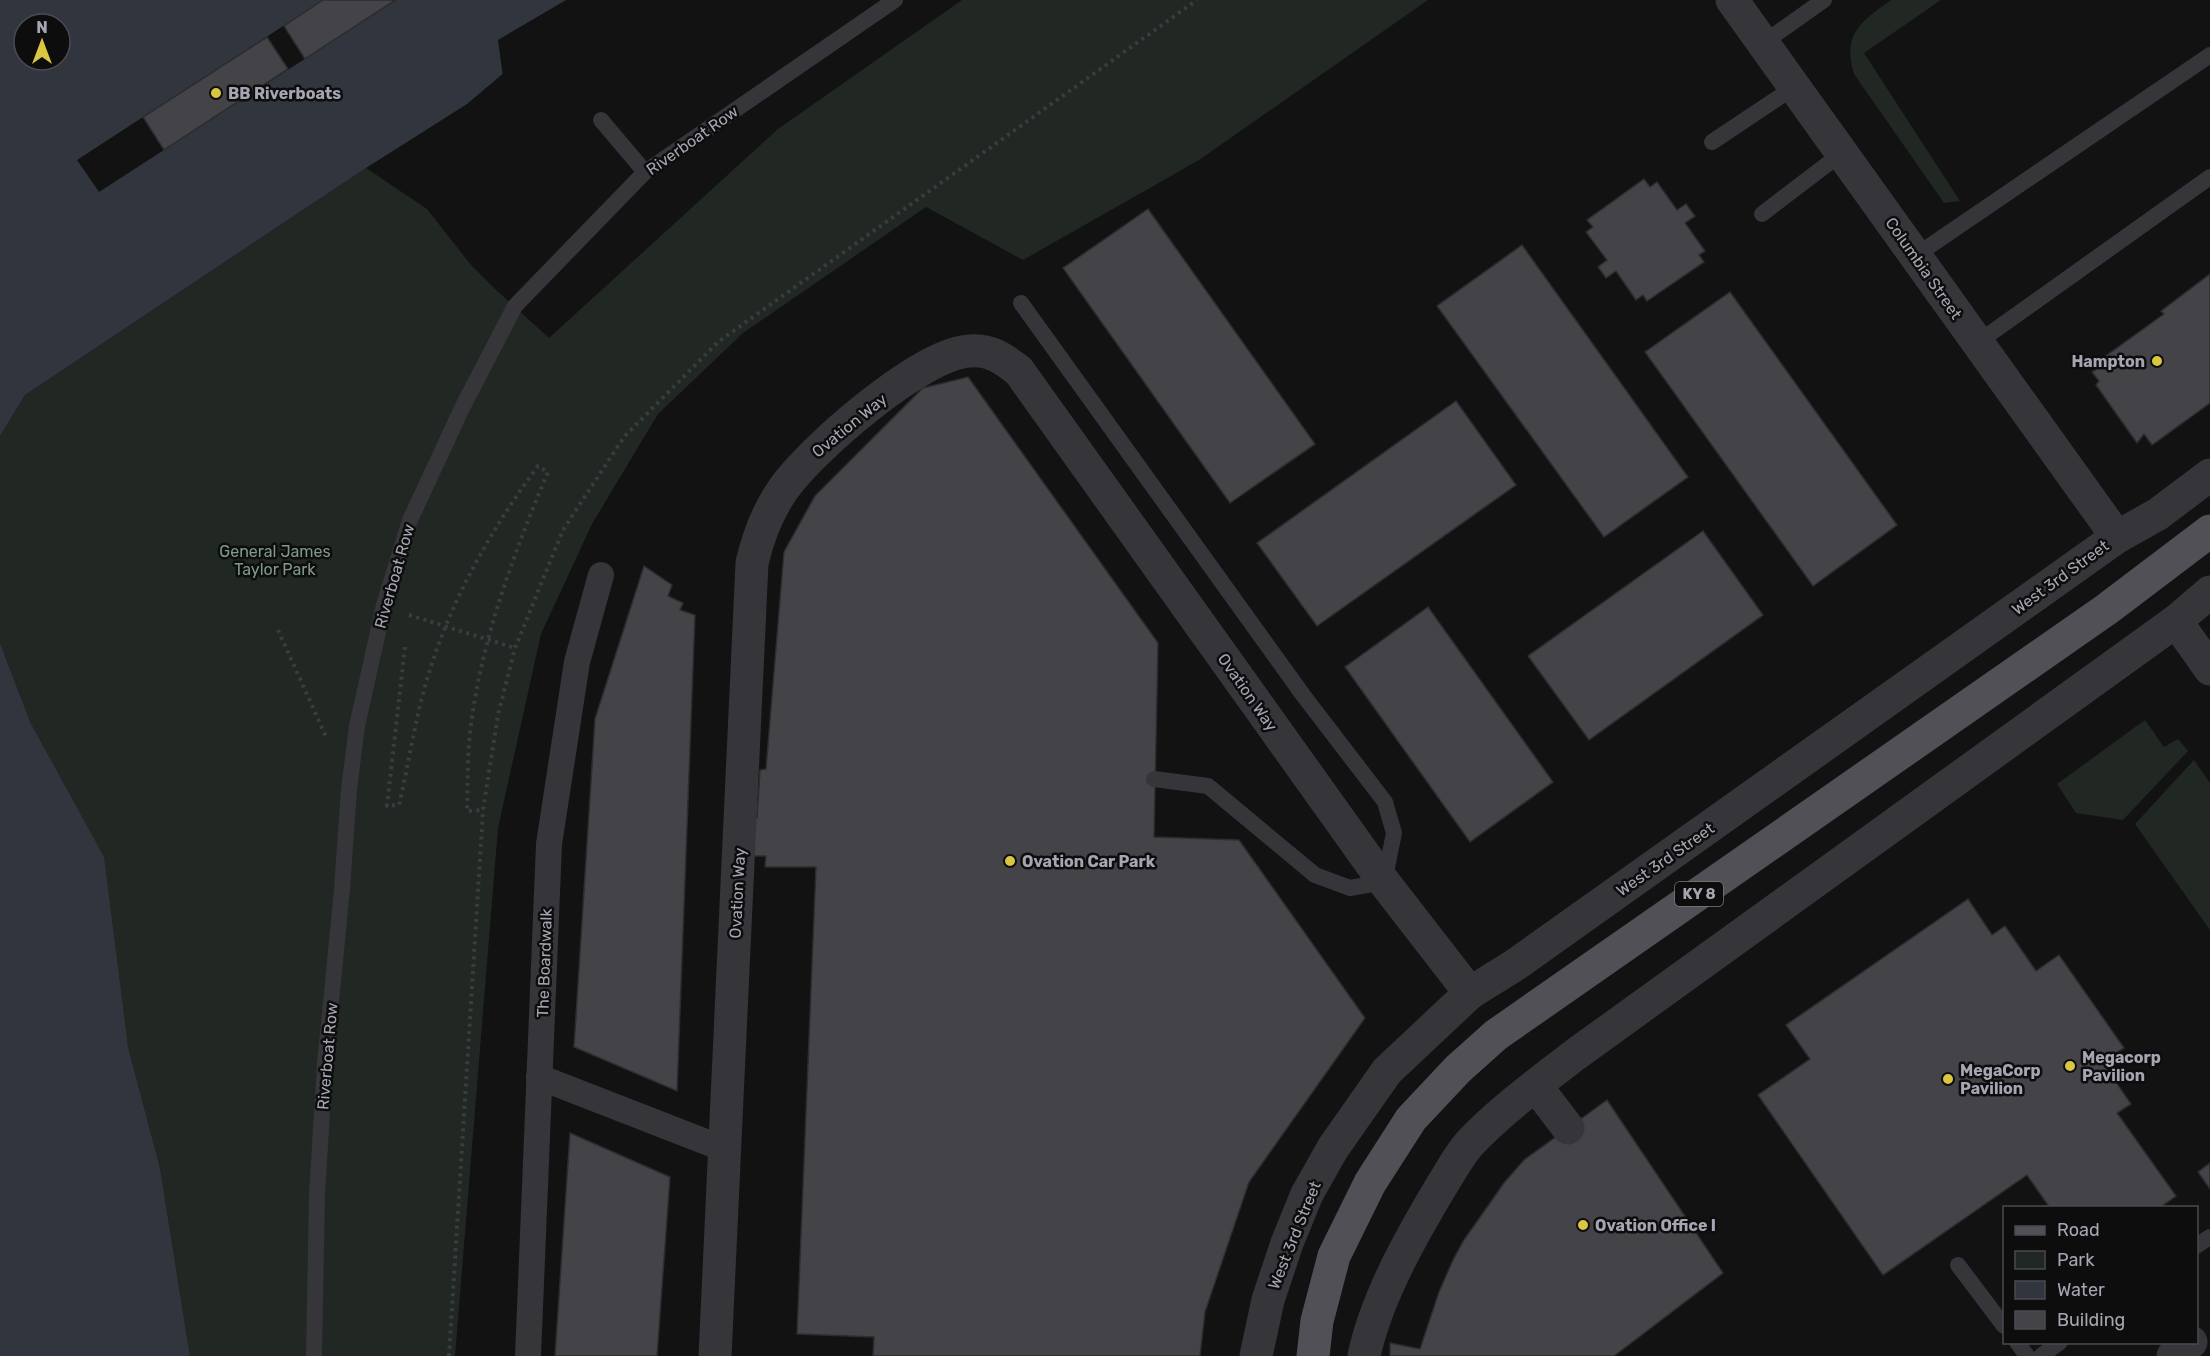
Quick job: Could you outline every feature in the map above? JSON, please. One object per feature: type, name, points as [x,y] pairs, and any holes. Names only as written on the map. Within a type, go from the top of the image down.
[{"type":"main road","name":"KY 8","points":[[1313,1356],[1317,1321],[1334,1256],[1370,1183],[1411,1119],[1458,1069],[1496,1035],[2097,616],[2210,531]]},
{"type":"street","name":"Columbia Street","points":[[1732,0],[2116,537]]},
{"type":"street","name":"Ovation Way","points":[[715,1356],[752,562],[758,534],[782,491],[811,455],[846,424],[923,368],[952,355],[968,351],[985,351],[1002,357],[1019,370],[1384,882],[1470,993]]},
{"type":"street","name":"West 3rd Street","points":[[1256,1356],[1268,1300],[1287,1244],[1307,1194],[1333,1148],[1387,1071],[1470,993],[1515,965],[2116,537],[2158,513],[2210,475]]},
{"type":"street","name":"The Boardwalk","points":[[528,1356],[549,844],[577,662],[601,575]]},
{"type":"street","points":[[1364,1356],[1368,1338],[1393,1275],[1420,1222],[1469,1144],[1536,1086],[1595,1040],[2176,621],[2210,592]]},
{"type":"street","points":[[2176,621],[2210,669]]},
{"type":"street","points":[[539,1077],[724,1149]]},
{"type":"street","points":[[1536,1086],[1568,1128]]},
{"type":"street","points":[[2173,1356],[2189,1344]]},
{"type":"lane","name":"Riverboat Row","points":[[314,1356],[317,1194],[325,1064],[349,789],[357,726],[384,605],[410,520],[463,406],[515,306],[645,172],[895,0]]},
{"type":"lane","points":[[1763,44],[1824,0]]},
{"type":"lane","points":[[1916,256],[1972,215],[2016,188],[2210,55]]},
{"type":"lane","points":[[1712,142],[1793,88]]},
{"type":"lane","points":[[601,120],[645,172]]},
{"type":"lane","points":[[1762,214],[1842,153]]},
{"type":"lane","points":[[1977,343],[2210,177]]},
{"type":"lane","points":[[1021,303],[1303,695],[1385,802],[1394,833],[1384,882],[1350,888],[1316,875],[1208,786],[1155,779]]},
{"type":"lane","points":[[1958,1265],[2003,1325]]},
{"type":"lane","points":[[2041,1356],[2057,1344]]},
{"type":"path","points":[[449,1356],[483,810],[498,715],[515,648],[564,530],[624,436],[718,342],[1197,0]]},
{"type":"path","points":[[406,637],[387,806],[399,806],[428,677],[446,626],[483,549],[537,466],[548,472],[517,546],[489,639],[470,733],[467,811],[483,810]]},
{"type":"path","points":[[384,605],[515,648]]},
{"type":"path","points":[[407,626],[409,615]]},
{"type":"path","points":[[278,630],[349,789]]},
{"type":"green space","name":"General James Taylor Park","points":[[962,0],[1428,0],[1199,160],[1023,260],[926,207],[743,333],[658,414],[592,524],[541,634],[498,828],[455,1356],[190,1356],[160,1168],[128,1047],[31,724],[0,643],[0,436],[25,395],[366,168],[427,209],[471,265],[549,338],[778,129]]},
{"type":"green space","points":[[1891,0],[1941,0],[1864,53],[1960,201],[1944,203],[1854,74],[1850,48],[1857,30],[1863,22]]},
{"type":"green space","points":[[2145,720],[2164,747],[2178,739],[2188,751],[2123,820],[2076,813],[2057,784]]},
{"type":"green space","points":[[2194,760],[2210,783],[2210,930],[2135,824]]},
{"type":"water","points":[[0,0],[596,0],[570,17],[467,104],[366,168],[25,395],[0,436]]},
{"type":"water","points":[[0,643],[31,724],[104,857],[128,1047],[160,1168],[190,1356],[0,1356]]},
{"type":"pier","name":"BB Riverboats","points":[[323,0],[396,0],[99,192],[77,160]]},
{"type":"pier","points":[[566,0],[599,0],[571,20],[503,77],[498,40]]},
{"type":"building","points":[[323,0],[394,1],[305,59],[284,26]]},
{"type":"building","points":[[267,37],[288,69],[164,150],[143,117]]},
{"type":"building","points":[[1644,179],[1650,187],[1657,182],[1677,210],[1686,204],[1695,216],[1685,223],[1705,251],[1699,255],[1704,262],[1647,301],[1643,295],[1636,300],[1616,271],[1606,278],[1598,267],[1607,260],[1586,232],[1593,227],[1587,220]]},
{"type":"building","points":[[1148,209],[1315,444],[1230,503],[1063,268]]},
{"type":"building","points":[[1522,245],[1688,477],[1604,537],[1437,306]]},
{"type":"building","name":"Hampton","points":[[2210,274],[2210,403],[2152,445],[2144,434],[2137,443],[2096,385],[2099,381],[2092,372],[2106,363],[2103,358],[2164,314],[2161,311]]},
{"type":"building","points":[[1730,292],[1897,525],[1813,586],[1645,352]]},
{"type":"building","name":"Ovation Car Park","points":[[968,377],[1158,643],[1154,837],[1239,840],[1365,1018],[1249,1182],[1205,1312],[1200,1356],[873,1356],[874,1337],[797,1334],[816,867],[765,867],[766,856],[749,856],[750,818],[757,818],[760,770],[766,769],[784,552],[815,496],[923,388]]},
{"type":"building","points":[[1456,401],[1516,485],[1317,626],[1257,543]]},
{"type":"building","points":[[1703,531],[1763,615],[1589,740],[1528,656]]},
{"type":"building","points":[[644,566],[672,585],[668,596],[683,603],[680,610],[695,615],[677,1091],[574,1047],[595,719]]},
{"type":"building","points":[[1428,607],[1553,782],[1470,842],[1345,667]]},
{"type":"building","name":"MegaCorp Pavilion","points":[[1968,899],[1992,935],[2005,926],[2036,971],[2059,955],[2124,1048],[2102,1062],[2131,1104],[2117,1113],[2176,1196],[2162,1206],[2049,1206],[2027,1175],[1883,1275],[1758,1095],[1810,1059],[1786,1025]]},
{"type":"building","name":"Ovation Office I","points":[[1607,1100],[1723,1273],[1614,1356],[1390,1356],[1390,1343],[1420,1349],[1439,1292],[1453,1260],[1464,1240],[1504,1183],[1524,1160]]},
{"type":"building","points":[[570,1133],[670,1177],[657,1356],[555,1356]]},
{"type":"building","points":[[2210,1163],[2210,1189],[2198,1172]]},
{"type":"place","name":"BB Riverboats","points":[[216,93]]},
{"type":"place","name":"Hampton","points":[[2157,361]]},
{"type":"place","name":"Ovation Car Park","points":[[1010,861]]},
{"type":"place","name":"Megacorp Pavilion","points":[[2070,1066]]},
{"type":"place","name":"MegaCorp Pavilion","points":[[1948,1079]]},
{"type":"place","name":"Ovation Office I","points":[[1583,1225]]}]
